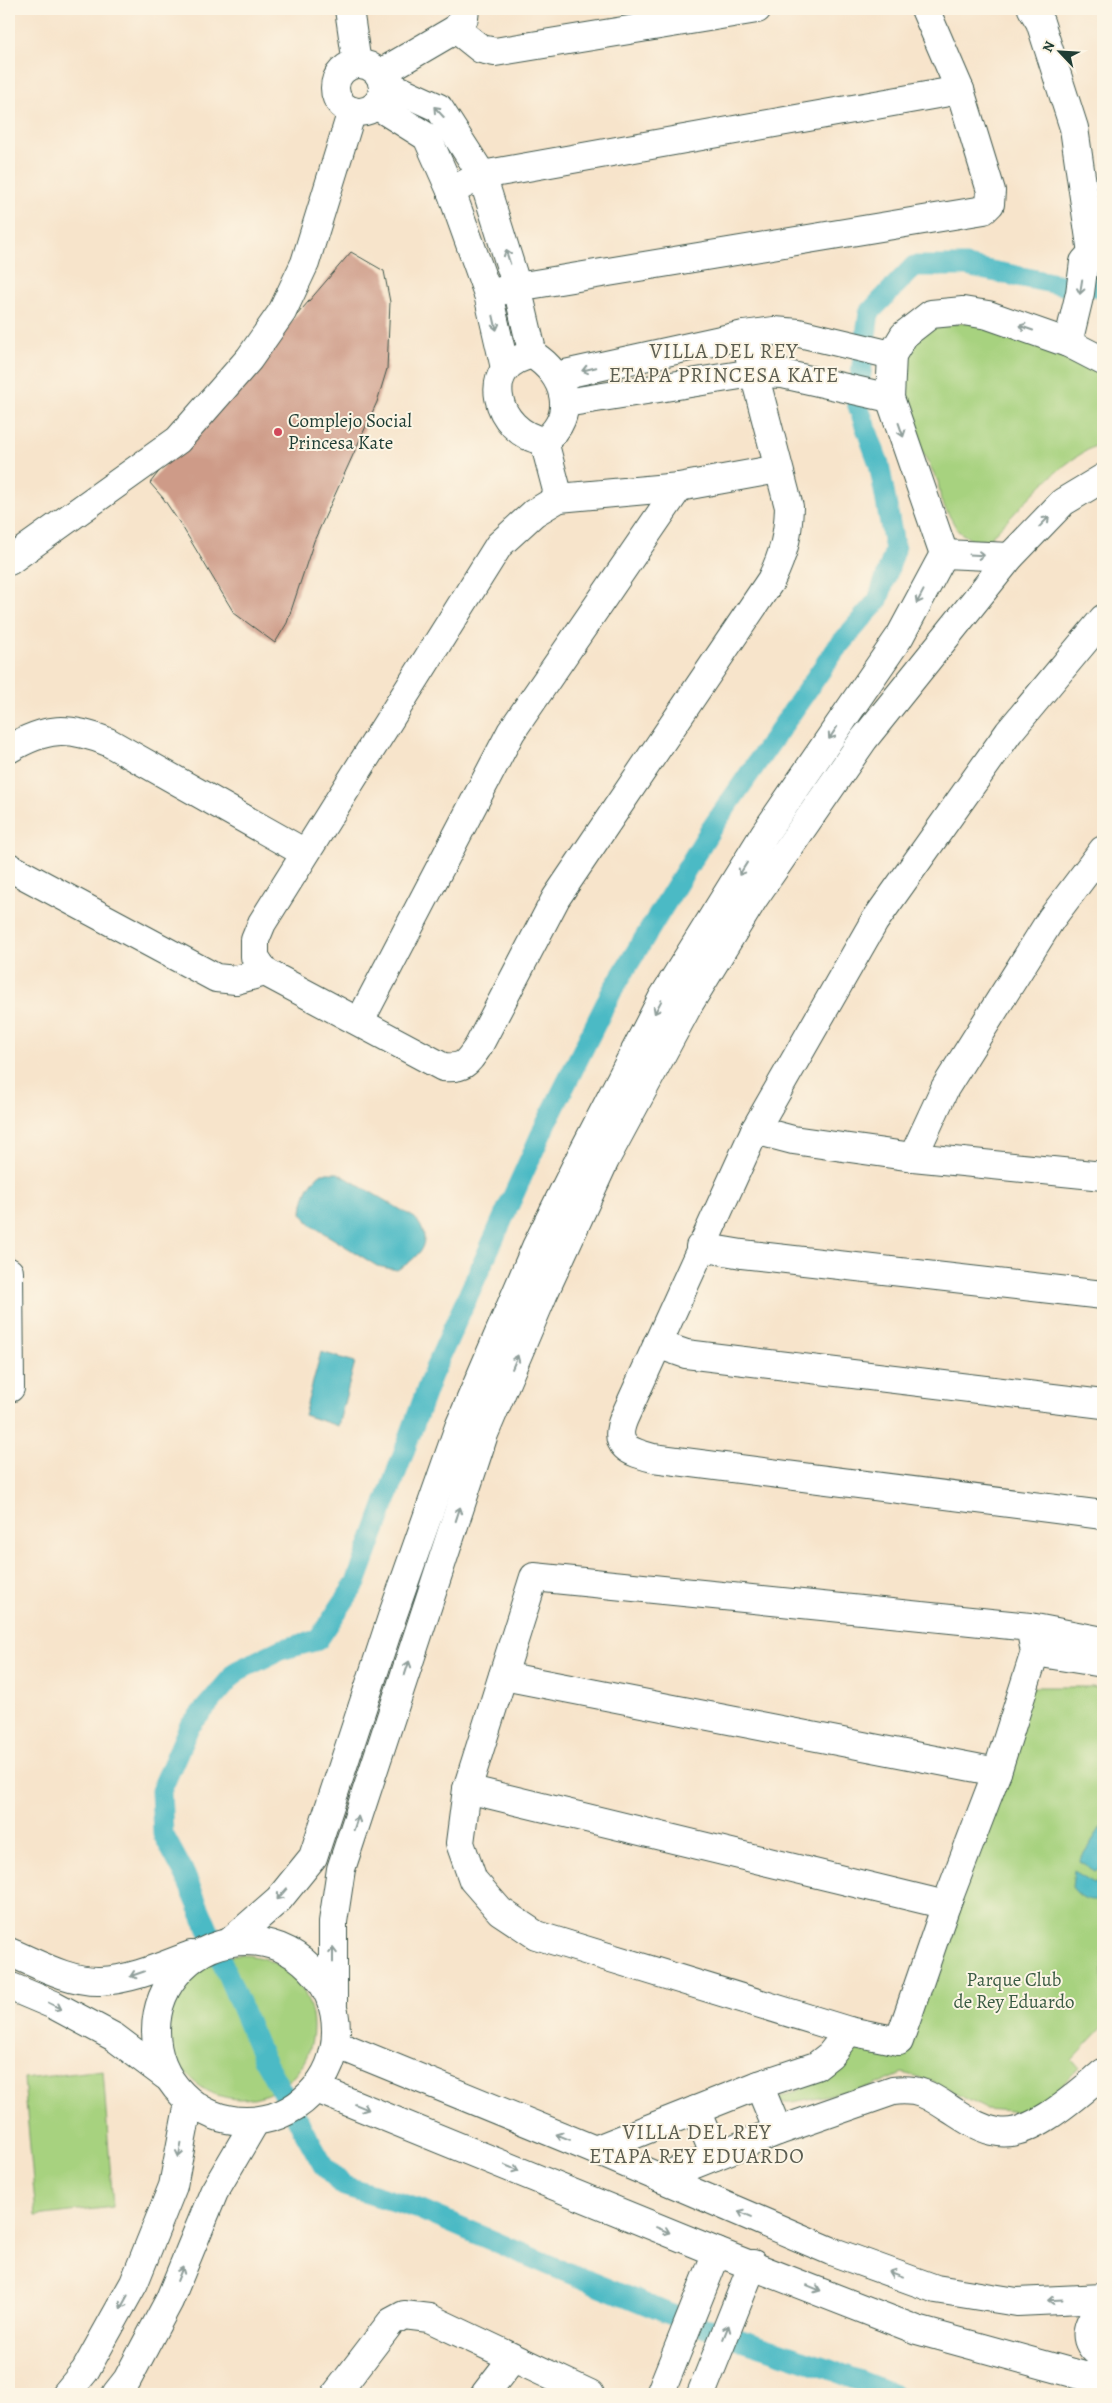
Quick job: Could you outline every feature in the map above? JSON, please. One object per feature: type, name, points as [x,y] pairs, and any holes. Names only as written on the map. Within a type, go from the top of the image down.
[{"type":"street","points":[[349,9],[369,87],[427,138],[452,191],[488,294],[505,368]]},
{"type":"street","points":[[9,561],[178,440],[249,359],[282,312],[305,263],[369,87],[461,19],[481,49],[495,52],[757,9]]},
{"type":"street","points":[[488,294],[518,287],[984,210],[990,204],[991,191],[960,90],[925,9]]},
{"type":"street","points":[[1032,9],[1040,22],[1074,128],[1097,252],[1084,262],[1080,293],[1068,343]]},
{"type":"street","points":[[369,87],[438,108],[482,175],[518,287],[533,355]]},
{"type":"street","points":[[452,191],[482,175],[960,90]]},
{"type":"street","points":[[9,1952],[69,1976],[98,1981],[126,1978],[232,1940],[279,1898],[313,1857],[392,1618],[459,1427],[536,1247],[662,999],[765,833],[900,636],[944,554],[890,398],[892,355],[904,335],[931,314],[963,311],[988,315],[1068,343],[1103,361]]},
{"type":"street","points":[[556,376],[744,335],[774,331],[799,333],[892,355]]},
{"type":"street","points":[[798,378],[799,333]]},
{"type":"street","points":[[744,335],[789,507],[788,535],[782,558],[770,580],[556,898],[478,1047],[467,1062],[458,1068],[443,1068],[360,1021],[265,972],[255,958],[255,940],[262,923],[498,545],[534,512],[560,498],[679,487],[778,468]]},
{"type":"street","points":[[533,355],[544,361],[556,376],[564,403],[563,417],[553,434],[544,441],[531,439],[518,430],[504,416],[499,397],[500,377],[505,368],[521,357],[533,355]]},
{"type":"street","points":[[564,403],[753,373],[798,378],[890,398]]},
{"type":"street","points":[[544,441],[560,498]]},
{"type":"street","points":[[9,1986],[54,2005],[114,2037],[166,2076],[189,2102],[220,2119],[255,2122],[289,2111],[317,2088],[336,2044],[337,2024],[333,2003],[333,1922],[341,1869],[484,1434],[543,1295],[605,1160],[689,1004],[754,898],[864,739],[1010,557],[1063,502],[1103,478]]},
{"type":"street","points":[[360,1021],[511,732],[679,487]]},
{"type":"street","points":[[944,554],[1010,557]]},
{"type":"street","points":[[1103,618],[1009,732],[874,922],[755,1130],[700,1247],[621,1425],[621,1441],[625,1448],[634,1453],[653,1458],[1103,1515]]},
{"type":"street","points":[[9,749],[30,736],[55,731],[82,731],[108,742],[304,853]]},
{"type":"street","points":[[913,1156],[945,1088],[1051,919],[1103,850]]},
{"type":"street","points":[[9,868],[216,978],[236,980],[265,972]]},
{"type":"street","points":[[755,1130],[793,1140],[913,1156],[1103,1176]]},
{"type":"street","points":[[700,1247],[742,1254],[1103,1295]]},
{"type":"street","points":[[9,1272],[10,1388]]},
{"type":"street","points":[[657,1344],[686,1354],[1103,1404]]},
{"type":"street","points":[[1033,1639],[997,1772],[946,1905],[899,2041],[849,2031],[536,1935],[500,1911],[473,1880],[460,1843],[467,1789],[534,1577],[1033,1639],[1103,1641]]},
{"type":"street","points":[[1033,1639],[1103,1663]]},
{"type":"street","points":[[503,1676],[997,1772]]},
{"type":"street","points":[[467,1789],[946,1905]]},
{"type":"street","points":[[232,1940],[275,1944],[312,1966],[333,2003]]},
{"type":"street","points":[[166,2076],[156,2042],[158,2007],[174,1976],[200,1952]]},
{"type":"street","points":[[595,2150],[759,2085],[816,2066],[830,2055],[849,2031]]},
{"type":"street","points":[[336,2044],[595,2150],[831,2251],[936,2289],[1017,2302],[1103,2298]]},
{"type":"street","points":[[660,2178],[778,2130],[893,2091],[911,2089],[928,2095],[977,2126],[1000,2132],[1022,2131],[1099,2082]]},
{"type":"street","points":[[759,2085],[778,2130]]},
{"type":"street","points":[[317,2088],[717,2252],[753,2264],[917,2330],[1084,2376],[1103,2376]]},
{"type":"street","points":[[66,2394],[85,2370],[134,2283],[173,2186],[189,2102]]},
{"type":"street","points":[[696,2110],[714,2156]]},
{"type":"street","points":[[116,2394],[127,2380],[169,2301],[214,2192],[255,2122]]},
{"type":"street","points":[[660,2394],[717,2252]]},
{"type":"street","points":[[676,2357],[706,2383],[753,2264]]},
{"type":"street","points":[[1103,2306],[1090,2321],[1086,2333],[1089,2345],[1103,2356]]},
{"type":"street","points":[[336,2394],[391,2322],[404,2315],[429,2318],[512,2359],[590,2394]]},
{"type":"street","points":[[485,2394],[512,2359]]},
{"type":"green space","points":[[978,322],[1103,370],[1103,442],[1077,457],[1053,475],[990,539],[973,541],[958,531],[941,501],[938,481],[923,453],[901,402],[903,362],[909,347],[933,326]]},
{"type":"green space","name":"Parque Club de Rey Eduardo","points":[[1027,1687],[1092,1687],[1103,1689],[1103,2027],[1072,2060],[1079,2068],[1049,2098],[1022,2112],[986,2109],[930,2080],[902,2073],[870,2087],[793,2102],[782,2102],[779,2098],[834,2076],[847,2044],[895,2055]]},
{"type":"green space","points":[[241,1955],[269,1960],[292,1976],[308,1999],[313,2027],[308,2055],[292,2078],[269,2094],[241,2099],[213,2094],[190,2078],[174,2055],[169,2027],[174,1999],[190,1976],[213,1960]]},
{"type":"green space","points":[[103,2070],[113,2207],[36,2216],[24,2079]]},
{"type":"water","points":[[322,1173],[338,1173],[415,1218],[424,1234],[422,1248],[418,1254],[397,1270],[377,1266],[311,1225],[302,1213],[304,1201],[310,1185]]},
{"type":"water","points":[[321,1352],[355,1362],[338,1426],[304,1415]]},
{"type":"water","points":[[1103,1824],[1103,1866],[1095,1871],[1079,1861]]},
{"type":"water","points":[[1074,1871],[1094,1883],[1103,1877],[1103,1899],[1089,1900],[1079,1894],[1072,1887]]},
{"type":"building","name":"Complejo Social Princesa Kate","points":[[351,252],[384,271],[390,302],[387,369],[377,402],[314,541],[287,623],[275,643],[234,613],[183,528],[163,498],[150,483],[175,451],[254,365]]},
{"type":"waterway","points":[[894,2394],[824,2367],[672,2315],[419,2209],[344,2186],[323,2165],[262,2056],[185,1875],[163,1834],[161,1791],[189,1727],[237,1671],[280,1650],[318,1640],[356,1583],[432,1375],[543,1130],[612,991],[711,829],[835,650],[878,600],[895,550],[879,464],[857,403],[869,313],[914,266],[966,266],[1062,285],[1103,287]]},
{"type":"place","name":"Complejo Social Princesa Kate","points":[[278,432]]},
{"type":"district","name":"VILLA DEL REY ETAPA PRINCESA KATE","points":[[724,363]]},
{"type":"district","name":"VILLA DEL REY ETAPA REY EDUARDO","points":[[697,2144]]}]
